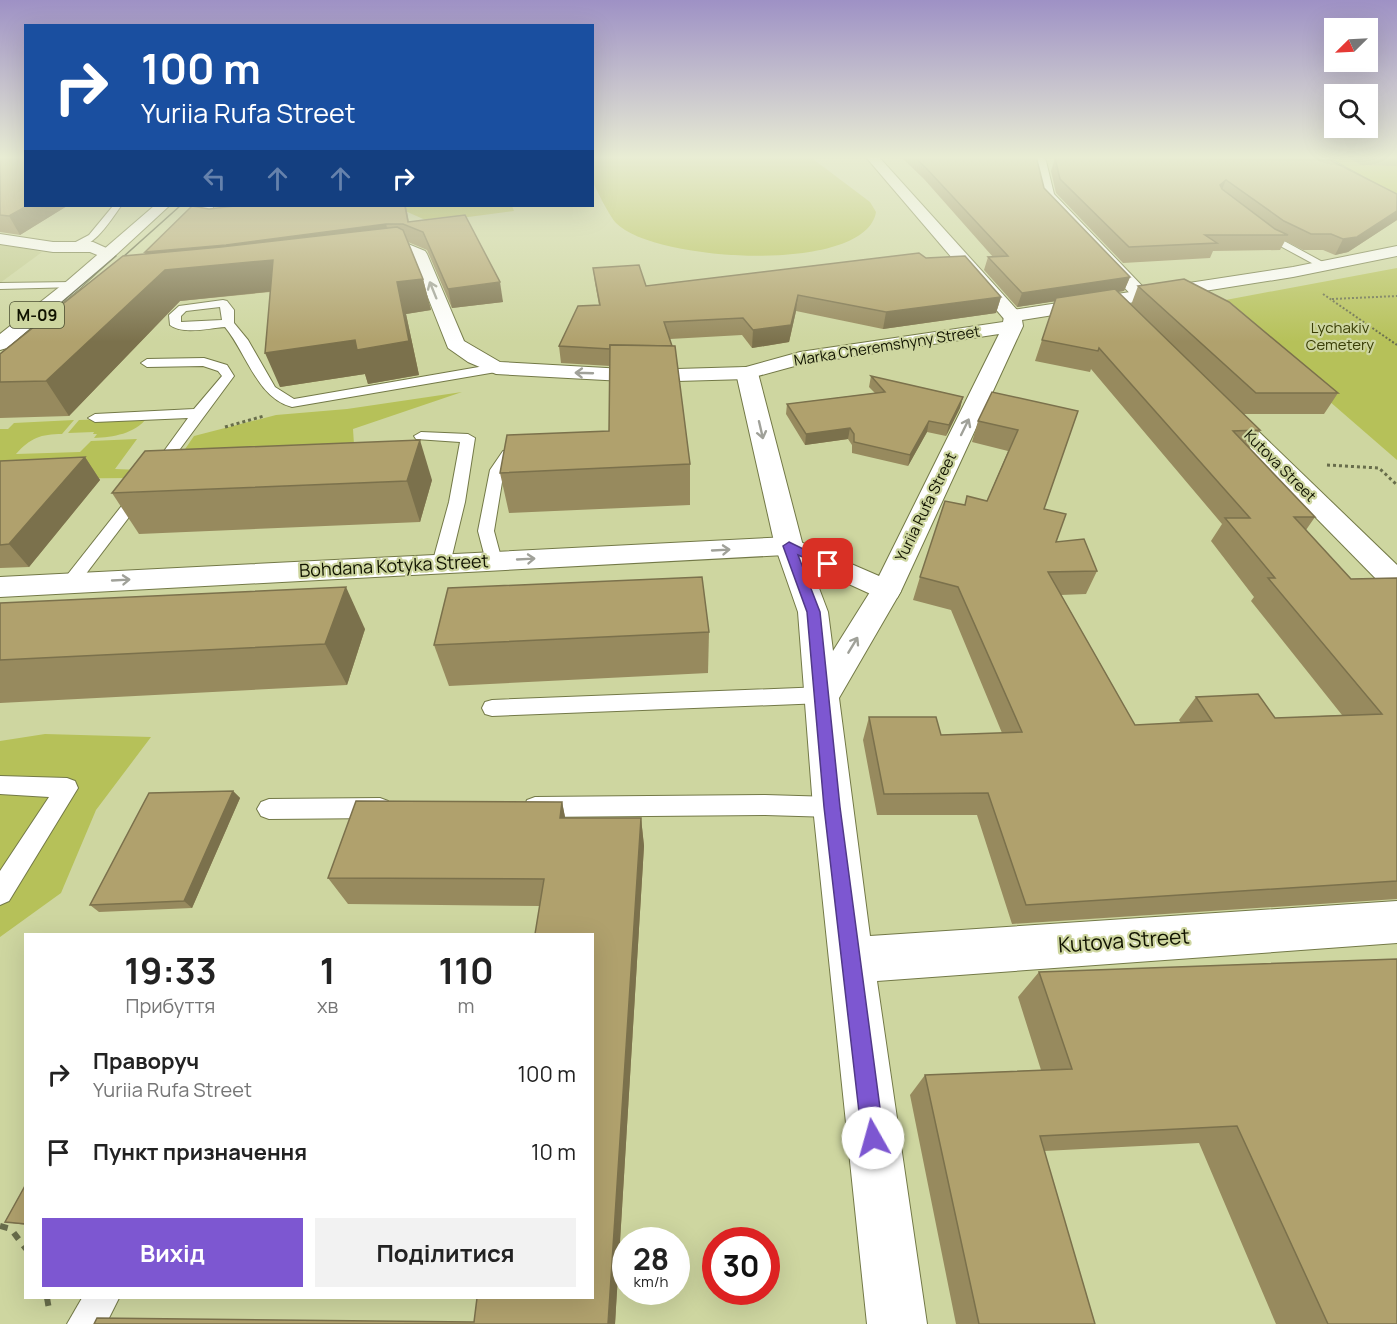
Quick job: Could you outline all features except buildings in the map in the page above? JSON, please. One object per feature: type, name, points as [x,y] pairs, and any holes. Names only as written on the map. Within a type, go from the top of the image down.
[{"type":"street","name":"М-09","points":[[0,344],[73,285],[149,218]]},
{"type":"street","points":[[924,218],[1012,321]]},
{"type":"street","points":[[1068,218],[1141,295]]},
{"type":"street","points":[[0,238],[53,247],[93,247],[108,255]]},
{"type":"street","name":"Marka Cheremshyny Street","points":[[346,255],[391,249],[408,249],[418,254],[455,344],[475,358],[496,368],[652,376],[747,373],[800,358],[1012,321],[1112,300],[1293,272],[1397,251]]},
{"type":"street","points":[[73,285],[104,283]]},
{"type":"street","points":[[1112,300],[1132,320]]},
{"type":"street","name":"Yuriia Rufa Street","points":[[823,695],[886,591],[1012,321]]},
{"type":"street","points":[[747,373],[789,546],[813,612],[823,695],[832,807],[897,1324]]},
{"type":"street","name":"Kutova Street","points":[[1208,395],[1397,582]]},
{"type":"street","points":[[789,546],[886,591]]},
{"type":"street","name":"Bohdana Kotyka Street","points":[[0,587],[789,546]]},
{"type":"street","name":"Kutova Street","points":[[852,960],[1397,922]]},
{"type":"lane","points":[[75,246],[93,237],[108,218]]},
{"type":"lane","points":[[1250,224],[1272,240],[1324,266]]},
{"type":"lane","points":[[0,286],[73,285]]},
{"type":"lane","points":[[228,323],[242,340],[270,389],[292,403],[496,368]]},
{"type":"lane","points":[[70,583],[228,376],[223,368],[204,362],[147,363]]},
{"type":"lane","points":[[95,418],[198,413]]},
{"type":"lane","points":[[421,436],[468,438],[457,502],[441,564]]},
{"type":"lane","points":[[493,561],[486,531],[497,470],[508,454],[543,452]]},
{"type":"lane","points":[[492,708],[823,695]]},
{"type":"lane","points":[[0,785],[67,788],[0,893]]},
{"type":"lane","points":[[517,807],[765,805],[832,807]]},
{"type":"lane","points":[[269,810],[399,808]]},
{"type":"lane","points":[[85,1324],[101,1299]]},
{"type":"path","points":[[1293,272],[1397,345]]},
{"type":"path","points":[[1331,299],[1397,296]]},
{"type":"path","points":[[184,435],[229,426],[274,413],[292,403]]},
{"type":"path","points":[[1379,468],[1397,485]]},
{"type":"path","points":[[0,1226],[11,1229],[24,1246]]},
{"type":"shaded area","points":[[0,244],[42,252],[0,283]]},
{"type":"green space","points":[[421,218],[462,218],[430,222]]},
{"type":"green space","points":[[612,218],[872,218],[863,232],[836,246],[799,253],[756,256],[671,247],[637,236],[616,223]]},
{"type":"green space","name":"Lychakiv Cemetery","points":[[1397,268],[1397,460],[1215,302]]},
{"type":"green space","points":[[462,392],[353,429],[355,460],[166,477],[194,436],[276,415],[347,409]]},
{"type":"green space","points":[[147,418],[136,428],[116,435],[94,438],[97,434],[93,434],[94,432],[68,433],[79,420]]},
{"type":"green space","points":[[74,420],[62,434],[36,438],[16,454],[80,452],[91,441],[137,439],[115,469],[141,470],[134,478],[0,479],[0,429],[8,429],[14,423]]},
{"type":"green space","points":[[45,734],[151,737],[96,810],[61,893],[0,937],[0,741]]},
{"type":"tram line","points":[[113,266],[167,218]]},
{"type":"tram line","points":[[0,355],[116,256]]},
{"type":"route","points":[[828,564],[789,546],[813,612],[823,695],[832,807],[873,1138]]}]
